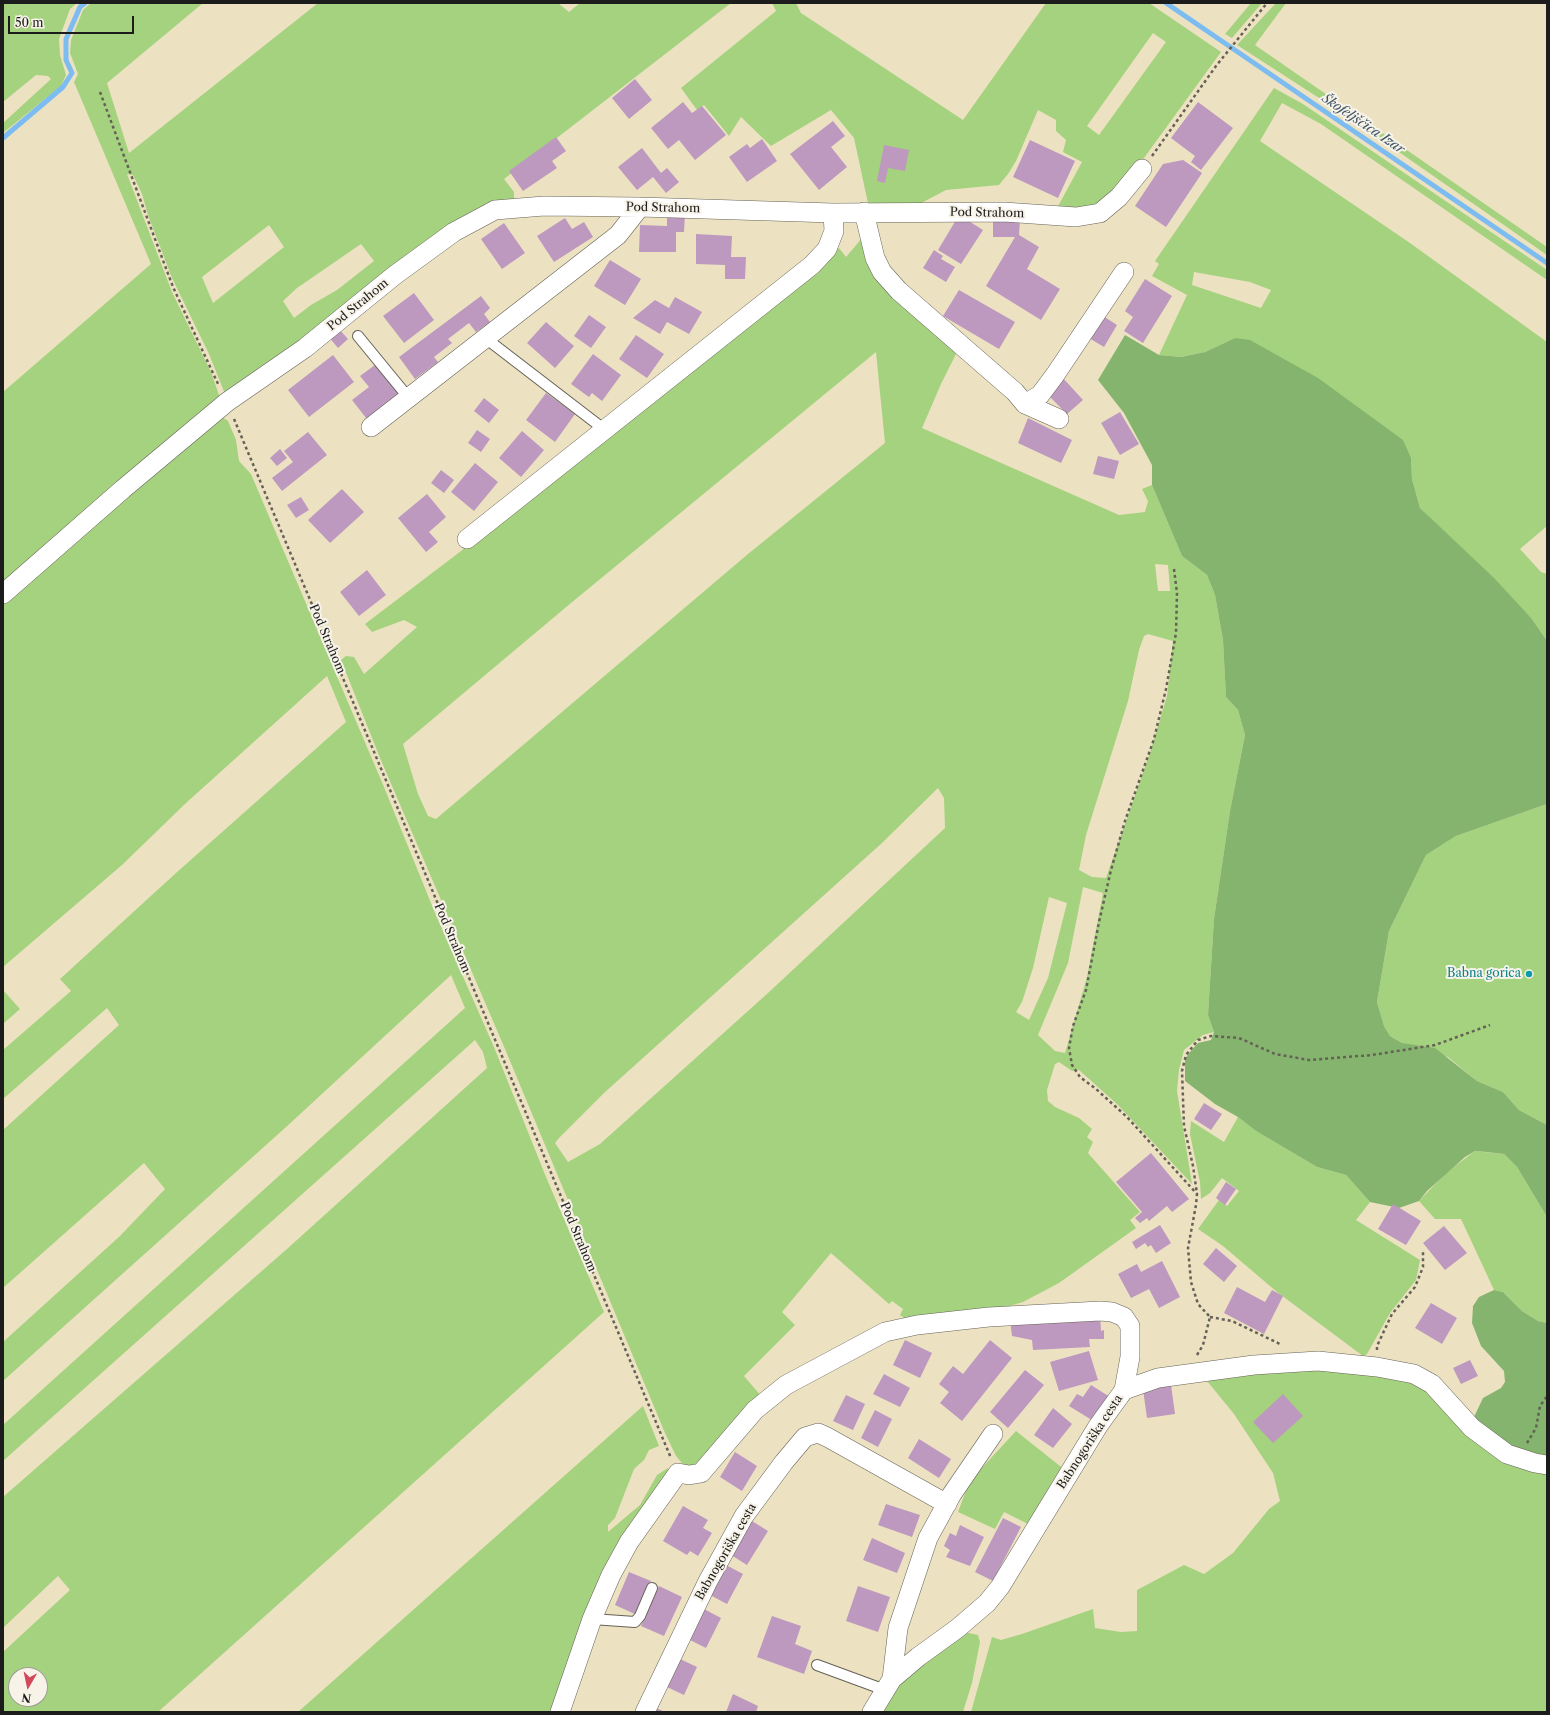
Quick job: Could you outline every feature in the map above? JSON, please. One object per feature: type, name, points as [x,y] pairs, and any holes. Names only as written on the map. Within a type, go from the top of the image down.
[{"type":"street","name":"Pod Strahom","points":[[3,594],[123,489],[227,402],[305,348],[395,275],[454,232],[495,210],[544,206],[640,207],[833,213],[1004,212],[1076,217],[1100,213],[1120,198],[1142,169]]},
{"type":"street","points":[[371,427],[484,337],[618,235],[640,207]]},
{"type":"street","points":[[864,212],[875,258],[882,272],[899,291],[1015,392],[1025,404],[1059,419]]},
{"type":"street","points":[[467,539],[812,265],[827,249],[834,231],[833,213]]},
{"type":"street","points":[[1025,404],[1040,395],[1124,272]]},
{"type":"street","points":[[560,1712],[592,1619],[611,1574],[629,1542],[678,1473],[689,1475],[701,1473],[755,1410],[786,1385],[885,1332],[917,1325],[989,1317],[1112,1312],[1124,1318],[1130,1326],[1130,1357],[1124,1390]]},
{"type":"street","name":"Babnogoriška cesta","points":[[872,1712],[889,1684],[918,1657],[958,1628],[987,1603],[1000,1587],[1098,1426],[1124,1390],[1158,1378],[1254,1365],[1318,1362],[1377,1367],[1414,1374],[1432,1384],[1448,1399],[1472,1428],[1507,1454],[1535,1463],[1547,1465]]},
{"type":"street","name":"Babnogoriška cesta","points":[[645,1712],[708,1580],[744,1516],[784,1462],[805,1437],[818,1433],[827,1437],[947,1504]]},
{"type":"street","points":[[889,1684],[898,1628],[909,1591],[928,1538],[947,1504],[993,1434]]},
{"type":"lane","points":[[358,336],[408,397]]},
{"type":"lane","points":[[484,337],[605,430]]},
{"type":"lane","points":[[592,1619],[604,1618],[635,1622],[640,1616],[652,1588]]},
{"type":"lane","points":[[817,1665],[889,1684]]},
{"type":"path","points":[[1142,169],[1216,66],[1267,3]]},
{"type":"path","points":[[100,92],[172,288],[227,402]]},
{"type":"path","name":"Pod Strahom","points":[[227,402],[678,1473]]},
{"type":"path","points":[[1174,569],[1178,593],[1176,632],[1166,689],[1154,739],[1125,821],[1111,870],[1086,990],[1074,1026],[1069,1048],[1072,1065],[1080,1077],[1127,1117],[1197,1194]]},
{"type":"path","points":[[1289,1348],[1232,1321],[1210,1317],[1198,1304],[1191,1282],[1188,1248],[1197,1194],[1194,1166],[1184,1126],[1182,1071],[1186,1055],[1198,1040],[1211,1036],[1239,1038],[1275,1054],[1309,1060],[1372,1056],[1436,1046],[1490,1025]]},
{"type":"path","points":[[1377,1367],[1377,1346],[1392,1314],[1415,1287],[1423,1267],[1423,1250]]},
{"type":"path","points":[[1187,1373],[1203,1345],[1210,1317]]},
{"type":"path","points":[[1518,1457],[1536,1428],[1540,1406],[1547,1396]]},
{"type":"green space","points":[[3,3],[77,3],[70,9],[59,39],[60,55],[66,75],[61,86],[3,133],[3,123],[51,79],[48,76],[36,75],[3,102]]},
{"type":"green space","points":[[91,3],[203,3],[107,83],[129,153],[318,3],[558,3],[569,12],[580,3],[731,3],[504,179],[514,192],[512,202],[321,326],[225,394],[209,354],[172,278],[148,215],[142,194],[133,175],[127,174],[172,292],[211,372],[219,395],[217,403],[3,586],[3,392],[151,264],[74,82],[78,74],[70,53],[71,40],[83,10]],"holes":[[[269,225],[284,247],[213,303],[202,277]],[[361,244],[374,261],[337,290],[311,305],[294,318],[283,301],[297,288]]]},
{"type":"green space","points":[[772,3],[796,3],[801,13],[963,120],[1046,3],[1149,3],[1221,52],[1136,169],[1096,209],[1056,210],[1082,162],[1063,152],[1066,140],[1056,131],[1056,120],[1038,110],[1016,161],[999,185],[946,190],[910,209],[869,208],[854,138],[831,110],[771,146],[741,117],[729,136],[704,105],[697,110],[681,88],[776,11]],"holes":[[[1153,33],[1166,42],[1099,135],[1087,126]]]},
{"type":"green space","points":[[1251,3],[1262,3],[1232,38],[1225,34]]},
{"type":"green space","points":[[1276,3],[1286,3],[1255,45],[1547,247],[1547,255],[1350,118],[1237,45]]},
{"type":"green space","points":[[1274,88],[1303,104],[1547,270],[1547,280],[1321,124],[1282,103],[1260,141],[1410,243],[1547,342],[1547,526],[1520,549],[1541,572],[1547,574],[1547,641],[1532,619],[1420,508],[1412,479],[1411,458],[1235,338],[1205,352],[1181,357],[1159,355],[1187,295],[1152,276],[1159,264],[1155,261]],"holes":[[[1194,272],[1250,282],[1271,290],[1261,308],[1192,285]]]},
{"type":"green space","points":[[863,237],[958,350],[922,428],[1119,515],[1145,512],[1148,501],[1142,489],[1152,485],[1182,556],[1207,575],[1215,595],[1223,640],[1226,697],[1238,710],[1245,735],[1230,811],[1214,919],[1208,1015],[1214,1032],[1203,1035],[1184,1050],[1179,1070],[1177,1091],[1192,1184],[1117,1104],[1079,1070],[1072,1071],[1059,1062],[1055,1064],[1047,1090],[1048,1101],[1055,1107],[1079,1118],[1092,1129],[1087,1137],[1093,1142],[1088,1153],[1140,1212],[1130,1220],[1136,1228],[1059,1283],[1023,1302],[989,1312],[910,1322],[900,1315],[903,1309],[892,1301],[889,1304],[831,1253],[782,1312],[795,1325],[744,1376],[762,1397],[705,1464],[687,1469],[676,1456],[665,1433],[505,1049],[380,758],[341,660],[346,656],[354,657],[364,674],[417,627],[404,620],[372,632],[365,624],[490,529],[839,248],[846,257]],"holes":[[[876,352],[885,443],[748,554],[436,819],[428,816],[418,794],[403,744],[571,603]],[[1155,564],[1168,565],[1170,591],[1158,591]],[[1148,634],[1173,641],[1167,696],[1150,753],[1106,878],[1092,877],[1079,870],[1086,835],[1128,701],[1139,650],[1144,636]],[[938,788],[944,798],[945,828],[768,993],[600,1144],[568,1162],[555,1143],[604,1093],[882,843]],[[1083,887],[1103,893],[1087,977],[1065,1053],[1055,1051],[1038,1035],[1068,963]],[[1049,897],[1067,903],[1048,978],[1029,1020],[1016,1012],[1022,1002],[1033,968]]]},
{"type":"green space","points":[[1125,335],[1159,355],[1181,357],[1205,352],[1235,338],[1250,340],[1318,378],[1403,440],[1411,458],[1412,479],[1420,508],[1494,578],[1532,619],[1547,641],[1547,804],[1456,836],[1426,855],[1389,931],[1377,1002],[1384,1026],[1390,1036],[1402,1043],[1435,1048],[1477,1081],[1503,1092],[1519,1110],[1547,1125],[1547,1217],[1517,1167],[1504,1154],[1487,1152],[1475,1151],[1465,1157],[1427,1191],[1419,1201],[1399,1208],[1370,1202],[1346,1175],[1317,1167],[1256,1131],[1238,1117],[1215,1104],[1185,1081],[1185,1059],[1198,1043],[1211,1040],[1214,1032],[1208,1015],[1214,919],[1230,811],[1245,735],[1238,710],[1226,697],[1223,640],[1215,595],[1207,575],[1182,556],[1152,485],[1152,465],[1124,413],[1098,380]]},
{"type":"green space","points":[[222,417],[228,421],[236,440],[239,461],[251,474],[384,787],[435,913],[494,1047],[546,1177],[604,1312],[158,1712],[3,1712],[3,1652],[70,1590],[58,1576],[3,1628],[3,1497],[287,1249],[487,1068],[483,1052],[475,1040],[3,1461],[3,1425],[465,1008],[451,975],[285,1128],[3,1381],[3,1342],[120,1236],[165,1189],[144,1163],[3,1288],[3,1130],[119,1025],[107,1008],[3,1099],[3,1050],[71,991],[60,979],[176,873],[346,722],[327,676],[186,803],[122,865],[3,967],[3,602]]},
{"type":"green space","points":[[1547,804],[1547,1125],[1519,1110],[1503,1092],[1477,1081],[1448,1057],[1402,1043],[1390,1036],[1384,1026],[1377,1002],[1389,931],[1426,855],[1456,836]]},
{"type":"green space","points":[[3,990],[20,1009],[3,1024]]},
{"type":"green space","points":[[1238,1117],[1256,1131],[1317,1167],[1346,1175],[1370,1202],[1356,1220],[1420,1260],[1416,1280],[1390,1313],[1367,1354],[1363,1356],[1277,1292],[1223,1246],[1198,1229],[1219,1200],[1227,1206],[1239,1191],[1222,1178],[1210,1193],[1201,1199],[1200,1182],[1190,1134],[1191,1121],[1224,1142]]},
{"type":"green space","points":[[1475,1151],[1504,1154],[1517,1167],[1547,1217],[1547,1323],[1538,1321],[1522,1311],[1503,1292],[1494,1290],[1461,1219],[1435,1219],[1419,1201],[1446,1173]]},
{"type":"green space","points":[[1494,1290],[1503,1292],[1522,1311],[1538,1321],[1547,1323],[1547,1458],[1518,1450],[1483,1427],[1474,1417],[1483,1398],[1501,1388],[1505,1382],[1504,1371],[1481,1346],[1472,1323],[1473,1306],[1479,1297]]},
{"type":"green space","points":[[1331,1369],[1415,1382],[1547,1465],[1547,1712],[971,1712],[992,1637],[1001,1640],[1093,1609],[1095,1628],[1121,1632],[1137,1631],[1137,1590],[1184,1565],[1204,1574],[1233,1553],[1269,1509],[1280,1501],[1273,1473],[1234,1414],[1203,1376]]},
{"type":"green space","points":[[643,1406],[659,1446],[649,1450],[644,1460],[634,1469],[615,1518],[608,1525],[608,1532],[640,1505],[657,1475],[668,1468],[667,1478],[611,1561],[558,1712],[298,1712]]},
{"type":"green space","points":[[1016,1431],[1065,1470],[1032,1526],[1004,1512],[995,1529],[958,1512],[967,1488],[979,1471]]},
{"type":"green space","points":[[964,1632],[978,1635],[980,1642],[972,1683],[963,1712],[880,1712],[899,1680]]},
{"type":"building","points":[[635,79],[652,100],[629,119],[612,98]]},
{"type":"building","points":[[683,102],[692,113],[702,106],[726,135],[695,160],[679,140],[668,149],[651,128]]},
{"type":"building","points":[[1198,102],[1233,128],[1201,170],[1191,162],[1195,156],[1171,138]]},
{"type":"building","points":[[833,121],[845,136],[831,147],[847,167],[819,190],[790,154]]},
{"type":"building","points":[[556,137],[566,151],[552,161],[557,168],[523,191],[509,171]]},
{"type":"building","points":[[762,139],[777,161],[747,182],[729,157],[747,144],[750,148]]},
{"type":"building","points":[[1030,140],[1075,161],[1058,198],[1013,177]]},
{"type":"building","points":[[884,145],[909,150],[905,171],[888,168],[885,183],[877,181]]},
{"type":"building","points":[[642,148],[661,173],[667,168],[679,182],[666,193],[653,177],[637,190],[618,167]]},
{"type":"building","points":[[1183,160],[1202,173],[1166,227],[1135,206],[1163,164]]},
{"type":"building","points":[[667,214],[685,214],[684,232],[676,232],[676,252],[639,252],[640,225],[667,226]]},
{"type":"building","points":[[959,215],[983,230],[961,264],[938,250]]},
{"type":"building","points":[[565,218],[572,229],[584,222],[593,237],[554,262],[537,236]]},
{"type":"building","points":[[993,219],[1020,220],[1019,235],[1039,247],[1027,269],[1060,289],[1041,320],[986,286],[1015,237],[993,237]]},
{"type":"building","points":[[504,223],[525,253],[502,269],[481,239]]},
{"type":"building","points":[[696,234],[732,236],[731,257],[746,257],[745,279],[725,279],[725,265],[696,264]]},
{"type":"building","points":[[934,250],[943,256],[941,259],[955,267],[946,282],[923,268]]},
{"type":"building","points":[[610,260],[641,279],[625,305],[594,286]]},
{"type":"building","points":[[1145,279],[1172,296],[1143,343],[1124,331],[1133,317],[1125,311]]},
{"type":"building","points":[[959,290],[1015,322],[999,349],[943,316]]},
{"type":"building","points":[[414,293],[434,320],[404,343],[383,316]]},
{"type":"building","points":[[481,296],[490,308],[484,314],[490,322],[476,332],[469,323],[448,339],[452,343],[434,357],[438,362],[415,379],[399,357]]},
{"type":"building","points":[[675,297],[702,312],[689,334],[667,322],[660,334],[633,318],[655,300],[669,308]]},
{"type":"building","points":[[589,315],[606,327],[591,348],[574,336]]},
{"type":"building","points":[[1103,316],[1117,325],[1104,347],[1089,338]]},
{"type":"building","points":[[546,322],[574,346],[555,368],[527,343]]},
{"type":"building","points":[[338,328],[348,339],[338,348],[328,336]]},
{"type":"building","points":[[636,335],[664,354],[647,378],[619,359]]},
{"type":"building","points":[[593,354],[621,375],[602,401],[592,393],[589,397],[571,384]]},
{"type":"building","points":[[333,355],[354,382],[309,417],[288,390]]},
{"type":"building","points":[[379,362],[405,397],[370,423],[352,400],[369,387],[360,376]]},
{"type":"building","points":[[1062,377],[1083,400],[1067,414],[1048,395]]},
{"type":"building","points":[[546,393],[575,414],[555,442],[526,420]]},
{"type":"building","points":[[484,398],[499,410],[489,423],[474,411]]},
{"type":"building","points":[[1120,412],[1139,444],[1120,455],[1101,423]]},
{"type":"building","points":[[1028,418],[1072,440],[1061,463],[1018,443]]},
{"type":"building","points":[[477,430],[490,439],[481,452],[468,443]]},
{"type":"building","points":[[522,431],[544,450],[521,477],[499,458]]},
{"type":"building","points":[[308,432],[327,455],[282,491],[272,478],[293,462],[284,451]]},
{"type":"building","points":[[280,449],[287,458],[277,466],[270,458]]},
{"type":"building","points":[[1098,456],[1119,461],[1114,479],[1093,474]]},
{"type":"building","points":[[475,463],[498,482],[474,511],[451,492]]},
{"type":"building","points":[[441,470],[454,480],[444,493],[431,483]]},
{"type":"building","points":[[342,489],[364,512],[330,543],[308,520]]},
{"type":"building","points":[[427,494],[446,517],[429,532],[438,542],[426,552],[398,518]]},
{"type":"building","points":[[301,497],[309,510],[296,518],[287,505]]},
{"type":"building","points":[[367,570],[386,595],[359,616],[340,592]]},
{"type":"building","points":[[1204,1103],[1222,1114],[1211,1130],[1194,1119]]},
{"type":"building","points":[[1151,1153],[1189,1199],[1172,1212],[1167,1206],[1149,1221],[1147,1218],[1140,1223],[1135,1218],[1142,1212],[1116,1182]]},
{"type":"building","points":[[1226,1182],[1236,1189],[1225,1205],[1216,1198]]},
{"type":"building","points":[[1393,1204],[1421,1221],[1406,1245],[1378,1229]]},
{"type":"building","points":[[1160,1225],[1171,1243],[1156,1253],[1151,1245],[1148,1247],[1145,1243],[1136,1249],[1132,1242]]},
{"type":"building","points":[[1444,1226],[1467,1253],[1445,1270],[1423,1243]]},
{"type":"building","points":[[1216,1248],[1237,1266],[1224,1282],[1203,1264]]},
{"type":"building","points":[[1162,1261],[1180,1297],[1159,1308],[1149,1289],[1131,1298],[1118,1274],[1137,1264],[1141,1272]]},
{"type":"building","points":[[1237,1287],[1265,1302],[1272,1290],[1283,1296],[1264,1334],[1224,1313]]},
{"type":"building","points":[[1431,1303],[1457,1318],[1442,1344],[1415,1328]]},
{"type":"building","points":[[1100,1315],[1101,1331],[1104,1330],[1104,1339],[1089,1339],[1090,1347],[1033,1350],[1032,1340],[1012,1336],[1010,1320]]},
{"type":"building","points":[[905,1340],[932,1353],[920,1378],[893,1365]]},
{"type":"building","points":[[990,1340],[1012,1358],[962,1421],[940,1403],[949,1392],[939,1384],[953,1366],[963,1374]]},
{"type":"building","points":[[1089,1351],[1098,1380],[1059,1391],[1050,1362]]},
{"type":"building","points":[[1470,1360],[1478,1376],[1461,1384],[1453,1368]]},
{"type":"building","points":[[1025,1370],[1044,1385],[1008,1428],[990,1412]]},
{"type":"building","points":[[884,1374],[910,1388],[900,1407],[873,1394]]},
{"type":"building","points":[[1091,1385],[1110,1397],[1095,1422],[1069,1406],[1077,1394],[1083,1397]]},
{"type":"building","points":[[1171,1385],[1175,1414],[1147,1418],[1143,1389]]},
{"type":"building","points":[[1283,1394],[1303,1416],[1273,1443],[1253,1422]]},
{"type":"building","points":[[846,1395],[865,1404],[853,1430],[833,1421]]},
{"type":"building","points":[[1053,1408],[1072,1424],[1053,1448],[1034,1435]]},
{"type":"building","points":[[875,1410],[892,1419],[878,1447],[861,1438]]},
{"type":"building","points":[[919,1439],[951,1459],[939,1478],[908,1458]]},
{"type":"building","points":[[735,1452],[757,1466],[742,1491],[720,1477]]},
{"type":"building","points":[[886,1504],[920,1515],[912,1537],[878,1525]]},
{"type":"building","points":[[683,1506],[708,1520],[703,1528],[712,1533],[698,1556],[690,1551],[687,1555],[663,1541]]},
{"type":"building","points":[[1003,1518],[1021,1527],[993,1581],[975,1572]]},
{"type":"building","points":[[752,1521],[768,1531],[747,1565],[731,1555]]},
{"type":"building","points":[[960,1525],[984,1537],[970,1566],[946,1557],[950,1550],[944,1546],[950,1533],[956,1536]]},
{"type":"building","points":[[872,1538],[905,1553],[897,1573],[863,1560]]},
{"type":"building","points":[[726,1565],[743,1574],[727,1604],[710,1595]]},
{"type":"building","points":[[629,1572],[651,1581],[637,1615],[615,1605]]},
{"type":"building","points":[[659,1586],[682,1597],[664,1636],[641,1626]]},
{"type":"building","points":[[858,1586],[890,1597],[878,1632],[846,1621]]},
{"type":"building","points":[[704,1609],[721,1618],[706,1648],[688,1639]]},
{"type":"building","points":[[772,1616],[801,1626],[795,1644],[812,1651],[804,1674],[757,1657]]},
{"type":"building","points":[[680,1659],[697,1667],[684,1695],[667,1687]]},
{"type":"building","points":[[733,1694],[758,1706],[756,1712],[726,1712]]},
{"type":"building","points":[[656,1708],[665,1712],[655,1712]]},
{"type":"waterway","points":[[3,138],[63,87],[72,73],[66,60],[66,39],[80,7],[85,3]]},
{"type":"waterway","name":"Škofeljščica Izar","points":[[1166,3],[1547,263]]},
{"type":"place","name":"Babna gorica","points":[[1529,974]]}]
